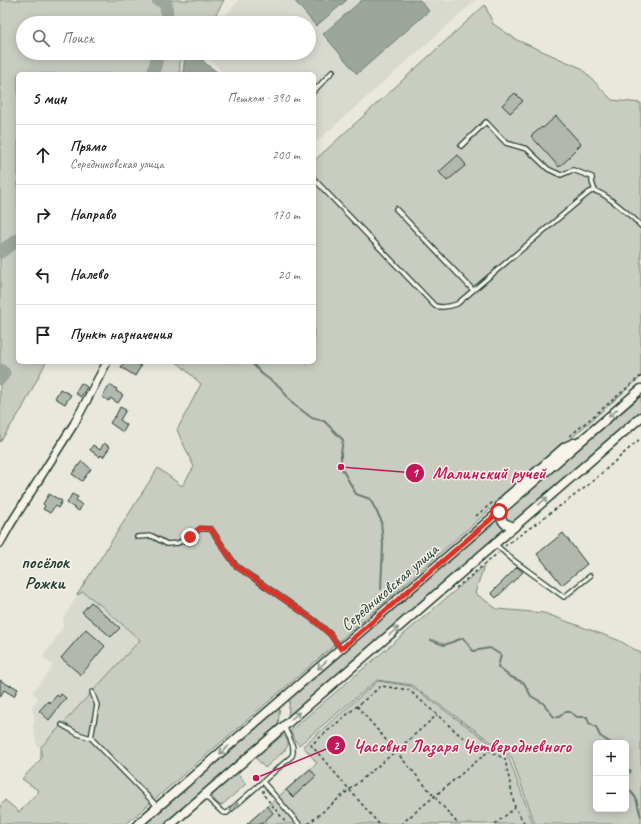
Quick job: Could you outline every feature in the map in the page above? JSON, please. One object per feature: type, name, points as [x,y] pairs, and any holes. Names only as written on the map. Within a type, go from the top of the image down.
[{"type":"street","points":[[0,543],[74,424],[107,364]]},
{"type":"street","name":"Середниковская улица","points":[[138,824],[641,389]]},
{"type":"street","points":[[171,824],[641,417]]},
{"type":"street","points":[[499,512],[504,523],[514,527]]},
{"type":"lane","points":[[316,89],[333,71]]},
{"type":"lane","points":[[461,146],[486,122],[506,143],[527,149],[548,169],[561,175],[573,170],[592,177],[595,190],[608,197],[641,226]]},
{"type":"lane","points":[[316,181],[434,306],[441,308],[448,308],[457,304],[586,194],[595,190]]},
{"type":"lane","points":[[396,209],[473,290]]},
{"type":"lane","points":[[137,537],[152,536],[167,544],[178,543],[190,537],[200,528],[211,529],[236,566],[314,620],[330,634],[341,649]]},
{"type":"lane","points":[[494,544],[513,560],[564,597],[590,576]]},
{"type":"lane","points":[[91,738],[97,705],[92,692]]},
{"type":"lane","points":[[62,726],[78,734],[91,738],[158,807]]},
{"type":"lane","points":[[204,795],[209,798],[222,812],[227,813],[263,782],[293,754],[294,748],[284,726]]},
{"type":"lane","points":[[263,782],[299,824]]},
{"type":"path","points":[[506,546],[586,487],[641,438]]},
{"type":"path","points":[[379,824],[311,745],[381,686],[409,690],[461,736],[505,759],[515,808],[525,824]]},
{"type":"path","points":[[358,706],[458,824]]},
{"type":"path","points":[[308,824],[437,715]]},
{"type":"path","points":[[401,824],[489,751]]},
{"type":"path","points":[[263,782],[263,794],[284,820],[284,824]]},
{"type":"path","points":[[495,824],[515,808]]},
{"type":"shaded area","points":[[0,0],[224,0],[215,16],[16,16],[16,60],[182,60],[180,62],[180,72],[16,72],[16,364],[45,364],[22,409],[0,442]]},
{"type":"shaded area","points":[[239,0],[476,0],[316,142],[316,72],[222,72],[211,60],[316,60],[316,16],[224,16]]},
{"type":"shaded area","points":[[294,0],[347,0],[316,26],[316,16],[308,16]]},
{"type":"shaded area","points":[[362,0],[420,0],[429,11],[357,74],[323,34]]},
{"type":"shaded area","points":[[485,5],[493,24],[517,40],[581,68],[612,100],[641,103],[641,377],[380,606],[126,824],[0,824],[0,806],[5,800],[19,812],[39,791],[22,779],[41,759],[41,747],[140,640],[83,592],[77,595],[158,468],[182,486],[194,467],[177,430],[201,384],[179,364],[316,364],[316,159]]},
{"type":"shaded area","points":[[184,60],[203,60],[217,72],[183,72]]},
{"type":"shaded area","points":[[641,396],[641,414],[288,716],[290,698]]},
{"type":"shaded area","points":[[484,566],[475,593],[497,609],[544,613],[618,640],[641,653],[641,824],[535,824],[511,756],[412,685],[377,680],[299,745],[290,731]]},
{"type":"shaded area","points":[[82,592],[99,604],[140,640],[41,747],[37,746],[33,725],[35,720],[32,707],[38,698],[32,692],[51,670],[52,665],[43,657],[63,627],[63,619],[77,595]]},
{"type":"shaded area","points":[[378,681],[411,686],[508,756],[533,824],[247,824],[317,763],[303,746]]},
{"type":"shaded area","points":[[280,705],[278,725],[165,824],[144,824]]},
{"type":"shaded area","points":[[283,735],[288,741],[288,745],[285,750],[265,768],[256,758]]},
{"type":"shaded area","points":[[237,772],[246,784],[222,805],[219,805],[213,798],[212,794]]},
{"type":"building","points":[[515,93],[523,101],[510,113],[502,105]]},
{"type":"building","points":[[556,116],[581,144],[559,167],[531,136],[542,127],[543,128]]},
{"type":"building","points":[[458,155],[466,165],[447,181],[439,172]]},
{"type":"building","points":[[123,364],[138,364],[141,366],[135,376],[121,367]]},
{"type":"building","points":[[81,383],[87,387],[81,397],[75,393]]},
{"type":"building","points":[[110,385],[123,395],[118,403],[110,398],[109,401],[102,397]]},
{"type":"building","points":[[60,389],[71,395],[65,404],[55,398]]},
{"type":"building","points":[[120,407],[126,410],[120,420],[127,425],[123,432],[110,423]]},
{"type":"building","points":[[104,443],[110,447],[103,457],[101,455],[100,457],[90,450],[93,445],[100,450]]},
{"type":"building","points":[[82,461],[91,469],[82,481],[72,474]]},
{"type":"building","points":[[49,494],[62,501],[58,508],[55,506],[50,513],[43,509],[45,506],[43,504]]},
{"type":"building","points":[[72,494],[78,497],[76,500],[82,505],[79,511],[67,503]]},
{"type":"building","points":[[563,533],[587,564],[562,585],[537,554]]},
{"type":"building","points":[[517,567],[523,572],[496,598],[491,593]]},
{"type":"building","points":[[91,602],[120,628],[111,637],[82,612]]},
{"type":"building","points":[[86,629],[105,646],[81,675],[61,658]]},
{"type":"building","points":[[0,680],[18,689],[14,696],[4,690],[0,697]]},
{"type":"building","points":[[61,694],[66,698],[49,720],[39,711],[48,701],[50,703],[57,695],[59,697]]},
{"type":"building","points":[[310,769],[316,776],[293,797],[286,790]]},
{"type":"building","points":[[267,806],[273,813],[261,824],[247,824]]},
{"type":"waterway","points":[[158,0],[166,3],[167,16]]},
{"type":"waterway","points":[[154,72],[156,60]]},
{"type":"waterway","points":[[0,252],[16,241]]},
{"type":"waterway","points":[[253,364],[262,374],[280,387],[292,403],[312,418],[324,421],[343,440],[341,467],[356,494],[370,499],[381,520],[383,545],[381,589]]},
{"type":"waterway","points":[[0,370],[4,373],[0,379]]},
{"type":"waterway","points":[[431,640],[444,645],[463,638],[473,651],[490,648],[501,655],[498,667],[509,676],[524,683],[531,696],[543,703],[554,717],[559,717],[565,712],[570,712],[577,717],[587,717],[589,723],[596,727],[600,736],[606,740]]},
{"type":"waterway","points":[[629,770],[631,771],[629,773]]},
{"type":"waterway","points":[[629,790],[636,798],[641,816]]},
{"type":"place","name":"Малинский ручей","points":[[341,467]]},
{"type":"place","name":"Часовня Лазаря Четверодневного","points":[[256,778]]},
{"type":"district","name":"посёлок Рожки","points":[[45,572]]},
{"type":"route","points":[[190,537],[200,528],[211,529],[236,566],[314,620],[330,634],[341,649],[499,512]]}]
